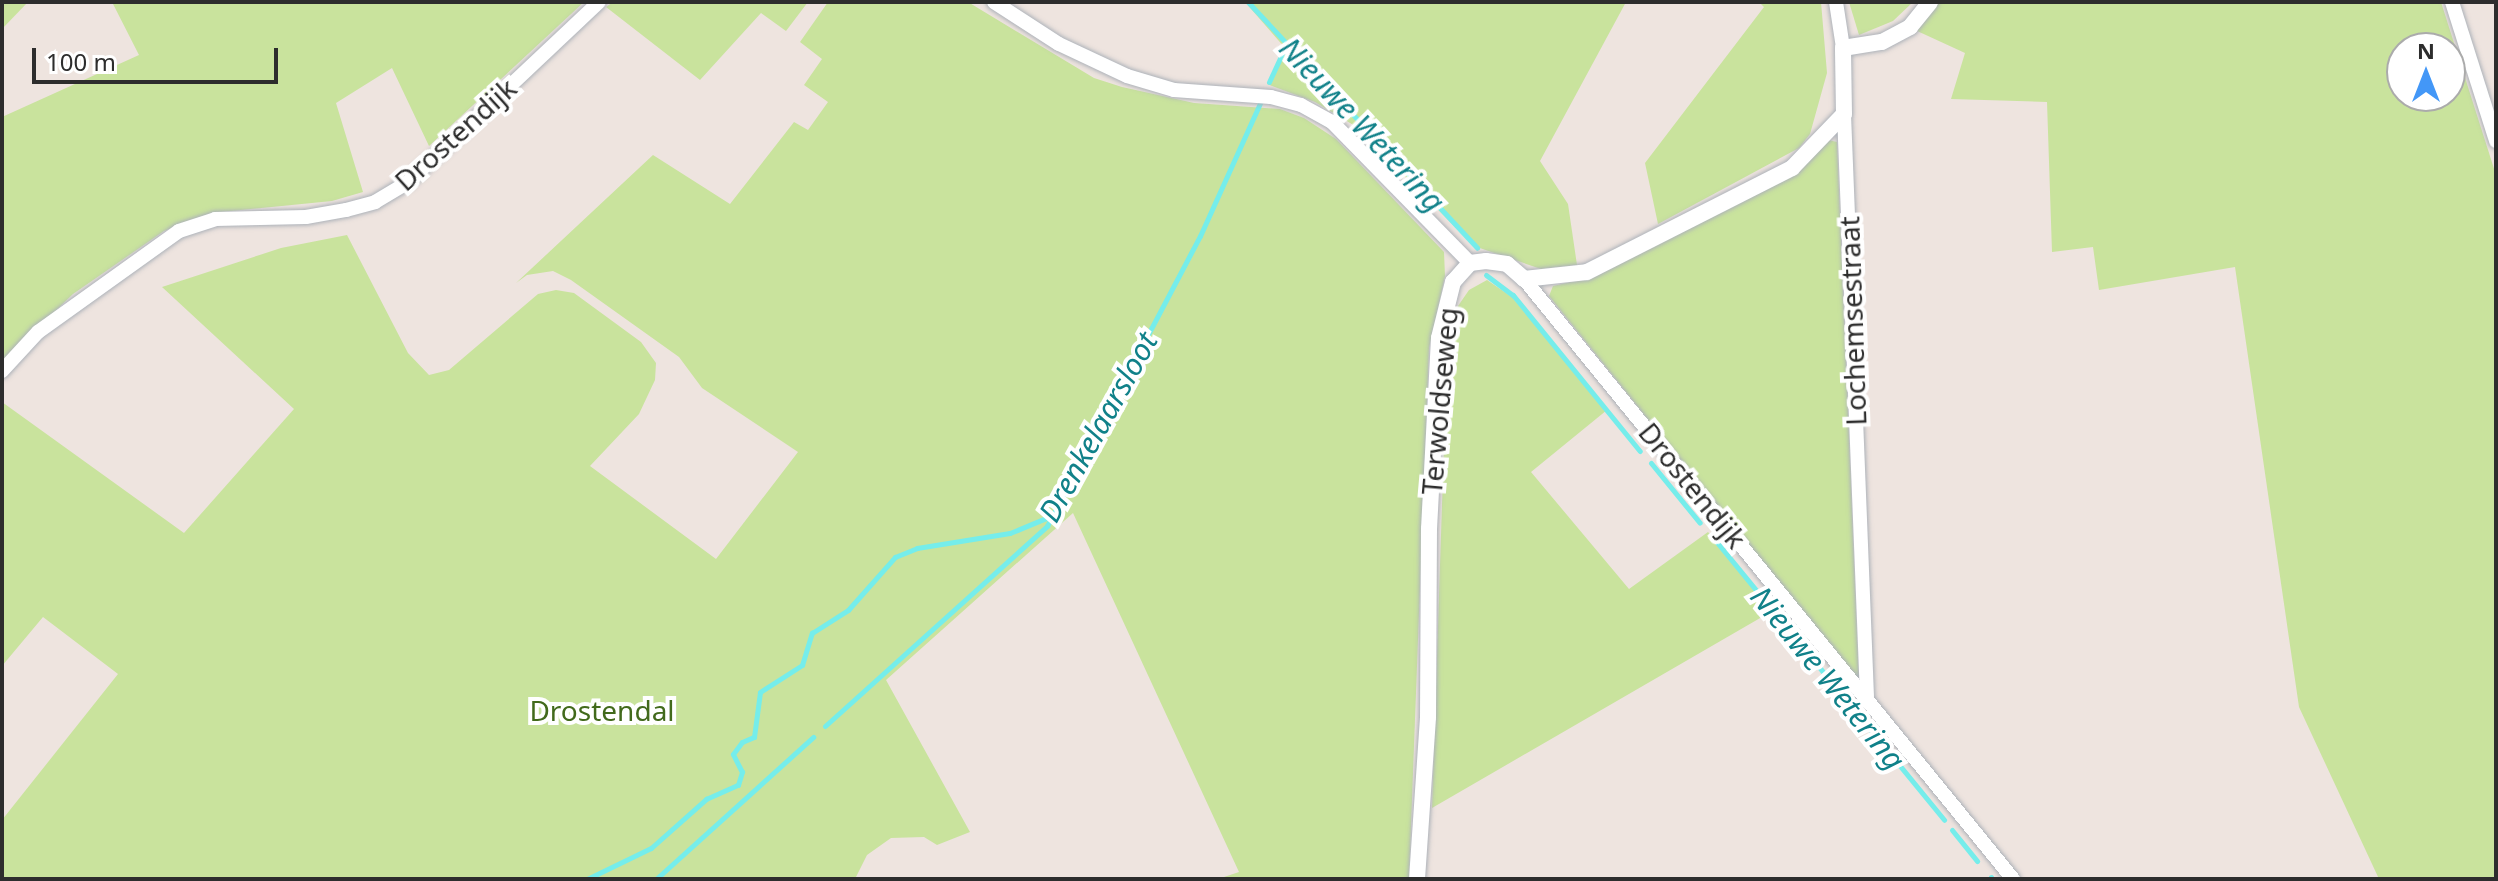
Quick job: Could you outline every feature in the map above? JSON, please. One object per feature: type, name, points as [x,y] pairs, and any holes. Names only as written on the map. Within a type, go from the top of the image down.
[{"type":"street","name":"Drostendijk","points":[[2,371],[38,332],[179,231],[215,219],[306,217],[346,210],[375,202],[408,182],[599,2]]},
{"type":"street","points":[[994,2],[1059,44],[1127,76],[1174,90],[1271,97],[1301,105],[1332,122],[1477,262],[1507,264],[1524,279],[1587,272],[1767,182],[1792,168],[1844,114]]},
{"type":"street","points":[[1836,2],[1843,48],[1882,42],[1910,27],[1930,2]]},
{"type":"street","points":[[2452,2],[2496,141]]},
{"type":"street","name":"Lochemsestraat","points":[[1843,48],[1867,697]]},
{"type":"street","name":"Terwoldseweg","points":[[1417,879],[1428,717],[1429,529],[1439,338],[1448,292],[1477,262]]},
{"type":"street","name":"Drostendijk","points":[[1524,279],[2013,879]]},
{"type":"green space","points":[[2,2],[28,2],[2,29]]},
{"type":"green space","points":[[112,2],[584,2],[429,146],[392,68],[336,103],[363,192],[332,201],[211,213],[164,231],[73,294],[2,362],[2,117],[139,55]]},
{"type":"green space","points":[[613,2],[808,2],[786,31],[761,13],[700,80],[606,7]]},
{"type":"green space","name":"Drostendal","points":[[828,2],[968,2],[1094,78],[1194,103],[1280,109],[1304,118],[1336,139],[1444,252],[1445,276],[1429,348],[1409,879],[1218,879],[1239,872],[1073,513],[886,680],[970,832],[937,845],[924,837],[891,838],[867,855],[855,879],[2,879],[2,820],[118,674],[43,617],[2,666],[2,402],[184,533],[294,409],[162,287],[281,248],[347,235],[408,353],[429,375],[449,370],[538,294],[556,290],[574,293],[641,342],[656,363],[655,380],[639,414],[590,466],[716,559],[798,452],[702,388],[679,357],[571,280],[553,271],[527,275],[516,283],[653,155],[730,204],[794,122],[808,130],[828,102],[804,85],[822,59],[800,42]]},
{"type":"green space","points":[[1245,2],[1626,2],[1540,161],[1568,204],[1577,265],[1541,269],[1474,246],[1355,126],[1315,102],[1267,84],[1285,48]]},
{"type":"green space","points":[[1759,2],[1821,2],[1827,73],[1810,134],[1799,148],[1658,224],[1645,163],[1764,7]]},
{"type":"green space","points":[[1849,2],[1913,2],[1893,21],[1859,35]]},
{"type":"green space","points":[[1937,2],[2441,2],[2451,32],[2386,32],[2386,112],[2466,112],[2466,81],[2496,175],[2496,879],[2379,879],[2299,707],[2235,267],[2099,290],[2093,247],[2052,252],[2047,102],[1951,99],[1965,53],[1915,30]]},
{"type":"green space","points":[[1828,140],[1837,142],[1859,682],[1549,296],[1553,286],[1597,276]]},
{"type":"green space","points":[[1487,280],[1512,297],[1607,410],[1531,472],[1629,589],[1708,532],[1774,610],[1432,808],[1447,353],[1458,306],[1469,290]]},
{"type":"waterway","name":"Nieuwe Wetering","points":[[1248,2],[1477,248]]},
{"type":"waterway","name":"Drenkelaarsloot","points":[[1269,82],[1286,45]]},
{"type":"waterway","name":"Drenkelaarsloot","points":[[825,726],[1047,526],[1200,236],[1260,103]]},
{"type":"waterway","name":"Nieuwe Wetering","points":[[1486,275],[1513,295],[1640,451]]},
{"type":"waterway","name":"Nieuwe Wetering","points":[[1651,463],[1700,523]]},
{"type":"waterway","points":[[587,879],[651,848],[706,799],[738,785],[742,772],[733,754],[742,742],[754,737],[760,692],[802,665],[812,633],[848,610],[895,557],[917,548],[1010,533],[1051,516]]},
{"type":"waterway","name":"Nieuwe Wetering","points":[[1711,535],[1944,820]]},
{"type":"waterway","name":"Drenkelaarsloot","points":[[656,879],[813,737]]},
{"type":"waterway","name":"Nieuwe Wetering","points":[[1952,830],[1977,861]]}]
